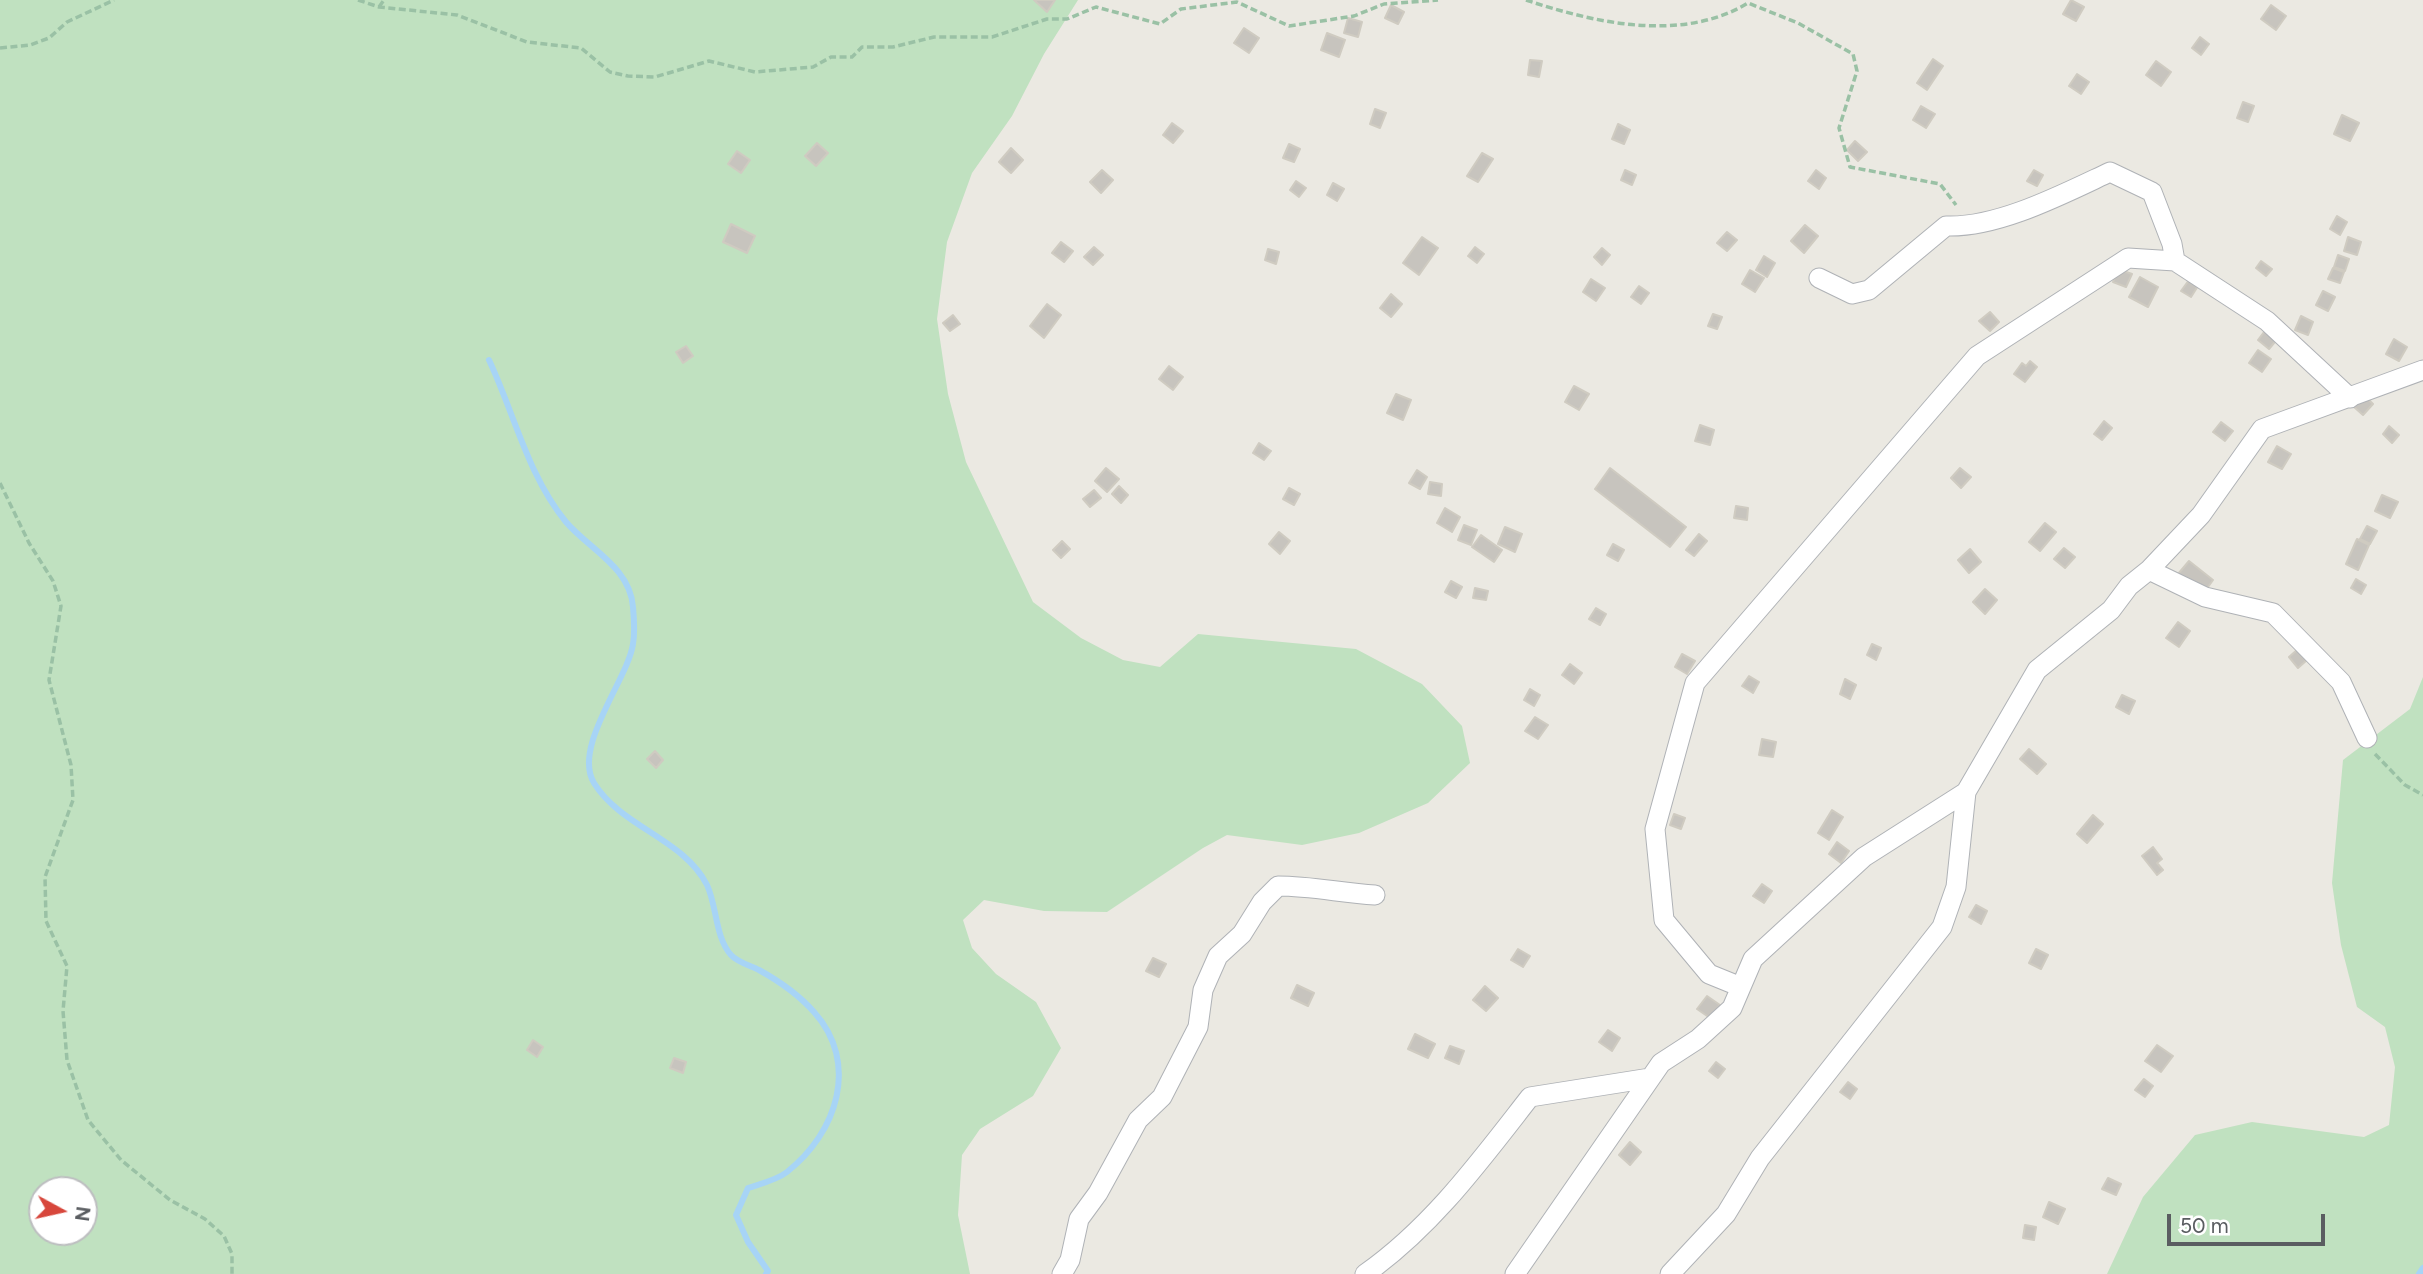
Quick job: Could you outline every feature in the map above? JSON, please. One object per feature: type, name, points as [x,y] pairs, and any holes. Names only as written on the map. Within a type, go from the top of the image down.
[{"type":"street","points":[[1819,278],[1852,294],[1869,290],[1946,226],[1972,226],[2056,197],[2110,172],[2152,192],[2172,244],[2175,261]]},
{"type":"street","points":[[1741,987],[1709,974],[1664,920],[1655,830],[1695,683],[1977,356],[2128,258],[2175,261],[2267,321],[2350,398]]},
{"type":"street","points":[[1670,1274],[1726,1214],[1760,1158],[1942,927],[1956,887],[1966,792],[2037,670],[2111,610],[2129,586],[2202,515],[2262,429],[2423,370]]},
{"type":"street","points":[[2149,569],[2205,597],[2273,613],[2341,682],[2367,738]]},
{"type":"street","points":[[1515,1274],[1661,1063],[1698,1038],[1732,1008],[1753,959],[1864,857],[1966,792]]},
{"type":"street","points":[[1062,1274],[1070,1260],[1079,1219],[1098,1193],[1138,1120],[1162,1097],[1198,1027],[1203,990],[1218,956],[1242,934],[1262,902],[1278,886],[1304,886],[1335,893],[1375,895]]},
{"type":"street","points":[[1365,1274],[1398,1250],[1453,1193],[1530,1097],[1650,1078]]},
{"type":"path","points":[[0,48],[30,45],[50,38],[67,22],[114,0]]},
{"type":"path","points":[[358,0],[379,6],[457,15],[527,42],[580,48],[610,72],[655,77],[709,61],[755,72],[813,67],[831,57],[852,57],[862,47],[893,47],[934,37],[992,37],[1048,19],[1067,19],[1096,7],[1160,24],[1181,9],[1201,3],[1237,2],[1289,26],[1354,16],[1384,4],[1438,0]]},
{"type":"path","points":[[379,6],[384,0]]},
{"type":"path","points":[[1525,0],[1567,14],[1667,26],[1693,25],[1727,16],[1748,3],[1843,46],[1853,54],[1857,71],[1839,128],[1850,167],[1940,184],[1972,226]]},
{"type":"path","points":[[0,483],[29,543],[53,581],[61,606],[49,680],[71,765],[73,800],[44,877],[46,921],[67,966],[63,1011],[67,1060],[89,1120],[121,1160],[170,1200],[205,1219],[224,1236],[232,1254],[232,1274]]},
{"type":"path","points":[[2367,738],[2375,755],[2405,785],[2423,795]]},
{"type":"green space","points":[[0,0],[1078,0],[1044,54],[1012,116],[972,173],[947,242],[937,319],[948,394],[966,462],[1033,602],[1081,638],[1123,660],[1160,667],[1198,634],[1356,649],[1422,684],[1462,726],[1470,763],[1428,803],[1359,833],[1302,845],[1227,835],[1107,912],[1044,911],[984,900],[963,920],[972,948],[996,974],[1036,1002],[1061,1048],[1033,1096],[980,1129],[962,1155],[958,1215],[970,1274],[0,1274]]},
{"type":"green space","points":[[2423,677],[2423,1274],[2107,1274],[2143,1197],[2195,1135],[2252,1122],[2364,1137],[2389,1125],[2395,1067],[2385,1027],[2357,1007],[2341,945],[2332,883],[2343,760],[2410,709]]},
{"type":"building","points":[[1034,0],[1055,0],[1047,12]]},
{"type":"building","points":[[2071,0],[2084,7],[2076,21],[2063,14]]},
{"type":"building","points":[[1391,5],[1404,12],[1398,24],[1385,18]]},
{"type":"building","points":[[2271,5],[2286,16],[2276,30],[2261,19]]},
{"type":"building","points":[[1348,18],[1362,22],[1358,37],[1344,33]]},
{"type":"building","points":[[1244,28],[1259,38],[1249,53],[1234,43]]},
{"type":"building","points":[[1327,33],[1345,40],[1339,57],[1321,50]]},
{"type":"building","points":[[2200,37],[2209,44],[2201,55],[2192,48]]},
{"type":"building","points":[[1933,59],[1943,66],[1927,90],[1917,83]]},
{"type":"building","points":[[1530,60],[1542,61],[1539,77],[1528,75]]},
{"type":"building","points":[[2156,61],[2171,72],[2161,86],[2146,75]]},
{"type":"building","points":[[2077,74],[2089,82],[2081,94],[2069,86]]},
{"type":"building","points":[[2243,102],[2254,106],[2248,122],[2237,118]]},
{"type":"building","points":[[1921,106],[1935,114],[1926,128],[1913,120]]},
{"type":"building","points":[[1375,109],[1386,113],[1380,128],[1370,124]]},
{"type":"building","points":[[2342,115],[2359,123],[2350,141],[2334,134]]},
{"type":"building","points":[[1172,123],[1183,131],[1173,143],[1163,135]]},
{"type":"building","points":[[1618,124],[1630,130],[1624,144],[1612,139]]},
{"type":"building","points":[[1855,141],[1867,152],[1858,161],[1847,150]]},
{"type":"building","points":[[817,143],[828,153],[816,166],[805,156]]},
{"type":"building","points":[[1289,144],[1300,149],[1294,162],[1283,158]]},
{"type":"building","points":[[1011,148],[1023,160],[1011,173],[999,162]]},
{"type":"building","points":[[737,151],[750,160],[741,173],[728,164]]},
{"type":"building","points":[[1482,153],[1493,159],[1478,182],[1467,176]]},
{"type":"building","points":[[1102,170],[1113,180],[1101,193],[1090,182]]},
{"type":"building","points":[[1625,170],[1636,175],[1632,185],[1621,180]]},
{"type":"building","points":[[1816,170],[1826,178],[1819,189],[1808,181]]},
{"type":"building","points":[[2034,170],[2043,175],[2037,186],[2027,181]]},
{"type":"building","points":[[1296,181],[1306,188],[1299,197],[1290,190]]},
{"type":"building","points":[[1333,183],[1344,189],[1337,201],[1327,195]]},
{"type":"building","points":[[2337,216],[2347,222],[2340,235],[2330,229]]},
{"type":"building","points":[[731,224],[755,236],[747,253],[723,242]]},
{"type":"building","points":[[1805,225],[1818,236],[1804,253],[1791,241]]},
{"type":"building","points":[[1727,232],[1737,240],[1727,251],[1717,243]]},
{"type":"building","points":[[1422,237],[1438,248],[1419,275],[1403,263]]},
{"type":"building","points":[[2348,237],[2361,242],[2357,255],[2344,251]]},
{"type":"building","points":[[1061,242],[1073,251],[1064,262],[1052,253]]},
{"type":"building","points":[[1094,247],[1103,255],[1093,265],[1084,257]]},
{"type":"building","points":[[1475,247],[1484,254],[1477,263],[1468,256]]},
{"type":"building","points":[[1602,248],[1610,255],[1602,265],[1594,257]]},
{"type":"building","points":[[1268,249],[1279,252],[1276,264],[1265,260]]},
{"type":"building","points":[[2338,255],[2349,259],[2345,271],[2334,267]]},
{"type":"building","points":[[1764,256],[1775,263],[1767,277],[1756,270]]},
{"type":"building","points":[[2261,261],[2272,269],[2266,276],[2256,268]]},
{"type":"building","points":[[2333,268],[2344,272],[2340,283],[2328,279]]},
{"type":"building","points":[[2118,269],[2132,274],[2126,287],[2113,282]]},
{"type":"building","points":[[1750,270],[1764,278],[1755,292],[1742,284]]},
{"type":"building","points":[[2140,277],[2158,287],[2148,307],[2129,297]]},
{"type":"building","points":[[1591,279],[1605,288],[1596,301],[1583,292]]},
{"type":"building","points":[[2189,280],[2198,286],[2191,297],[2181,291]]},
{"type":"building","points":[[1639,286],[1649,293],[1641,304],[1631,297]]},
{"type":"building","points":[[2323,291],[2335,297],[2328,311],[2316,305]]},
{"type":"building","points":[[1391,294],[1402,304],[1391,317],[1380,308]]},
{"type":"building","points":[[1047,304],[1061,315],[1044,338],[1030,326]]},
{"type":"building","points":[[1990,312],[1999,322],[1990,331],[1979,321]]},
{"type":"building","points":[[1713,314],[1722,317],[1717,329],[1708,326]]},
{"type":"building","points":[[953,315],[960,324],[950,331],[943,323]]},
{"type":"building","points":[[2301,316],[2313,322],[2308,335],[2295,330]]},
{"type":"building","points":[[2267,328],[2279,337],[2269,349],[2258,340]]},
{"type":"building","points":[[2394,339],[2407,347],[2399,361],[2386,354]]},
{"type":"building","points":[[686,346],[693,356],[683,363],[676,352]]},
{"type":"building","points":[[2258,350],[2271,359],[2262,372],[2249,363]]},
{"type":"building","points":[[2030,361],[2037,367],[2025,382],[2014,374],[2022,363],[2026,366]]},
{"type":"building","points":[[1169,366],[1183,377],[1173,390],[1159,379]]},
{"type":"building","points":[[1574,386],[1589,394],[1579,410],[1565,402]]},
{"type":"building","points":[[1396,394],[1411,400],[1403,420],[1387,413]]},
{"type":"building","points":[[2365,396],[2373,404],[2363,415],[2354,407]]},
{"type":"building","points":[[2104,421],[2112,428],[2102,440],[2094,434]]},
{"type":"building","points":[[2221,422],[2233,431],[2225,441],[2213,432]]},
{"type":"building","points":[[1700,425],[1714,430],[1710,445],[1695,441]]},
{"type":"building","points":[[2389,426],[2399,435],[2392,443],[2383,434]]},
{"type":"building","points":[[1259,443],[1271,451],[1264,460],[1253,453]]},
{"type":"building","points":[[2277,446],[2291,454],[2282,469],[2268,462]]},
{"type":"building","points":[[1106,468],[1119,479],[1107,492],[1095,481]]},
{"type":"building","points":[[1610,468],[1686,527],[1670,547],[1595,489]]},
{"type":"building","points":[[1960,468],[1971,477],[1961,488],[1951,478]]},
{"type":"building","points":[[1417,470],[1427,477],[1420,489],[1409,483]]},
{"type":"building","points":[[1430,482],[1442,484],[1441,496],[1428,494]]},
{"type":"building","points":[[1119,486],[1128,495],[1121,503],[1112,494]]},
{"type":"building","points":[[1289,488],[1300,494],[1294,505],[1283,499]]},
{"type":"building","points":[[1094,490],[1101,498],[1090,507],[1083,499]]},
{"type":"building","points":[[2382,495],[2398,502],[2390,518],[2375,511]]},
{"type":"building","points":[[1736,506],[1748,508],[1747,520],[1734,518]]},
{"type":"building","points":[[1445,508],[1460,517],[1452,532],[1437,523]]},
{"type":"building","points":[[2045,523],[2056,532],[2040,551],[2029,542]]},
{"type":"building","points":[[1464,525],[1477,530],[1471,545],[1458,540]]},
{"type":"building","points":[[2367,526],[2377,531],[2370,544],[2360,539]]},
{"type":"building","points":[[1505,527],[1522,534],[1515,552],[1498,544]]},
{"type":"building","points":[[1279,532],[1290,541],[1280,554],[1269,544]]},
{"type":"building","points":[[1699,534],[1707,541],[1694,556],[1686,550]]},
{"type":"building","points":[[1481,535],[1502,550],[1494,562],[1472,547]]},
{"type":"building","points":[[2357,539],[2369,545],[2358,570],[2346,564]]},
{"type":"building","points":[[1062,541],[1070,549],[1061,558],[1053,550]]},
{"type":"building","points":[[1613,544],[1624,550],[1618,561],[1607,555]]},
{"type":"building","points":[[2064,548],[2075,557],[2065,568],[2054,559]]},
{"type":"building","points":[[1970,549],[1981,562],[1969,573],[1958,560]]},
{"type":"building","points":[[2189,561],[2213,580],[2203,594],[2178,574]]},
{"type":"building","points":[[2356,579],[2366,585],[2361,594],[2351,588]]},
{"type":"building","points":[[1451,581],[1462,587],[1456,598],[1445,592]]},
{"type":"building","points":[[1475,588],[1488,591],[1486,600],[1473,598]]},
{"type":"building","points":[[1985,589],[1997,600],[1985,614],[1973,602]]},
{"type":"building","points":[[1596,608],[1606,614],[1600,625],[1589,619]]},
{"type":"building","points":[[2178,622],[2190,631],[2179,647],[2166,638]]},
{"type":"building","points":[[1872,644],[1881,648],[1876,660],[1867,655]]},
{"type":"building","points":[[2298,649],[2307,660],[2298,668],[2289,657]]},
{"type":"building","points":[[1682,654],[1695,661],[1687,674],[1675,667]]},
{"type":"building","points":[[1570,664],[1582,673],[1574,684],[1562,675]]},
{"type":"building","points":[[1749,676],[1759,682],[1753,693],[1742,686]]},
{"type":"building","points":[[1845,679],[1856,685],[1850,699],[1840,694]]},
{"type":"building","points":[[1530,689],[1540,695],[1534,706],[1524,700]]},
{"type":"building","points":[[2122,695],[2135,701],[2129,714],[2116,707]]},
{"type":"building","points":[[1535,717],[1548,725],[1538,739],[1525,731]]},
{"type":"building","points":[[1762,739],[1776,742],[1773,757],[1759,755]]},
{"type":"building","points":[[2029,749],[2046,764],[2037,774],[2020,759]]},
{"type":"building","points":[[655,751],[663,760],[656,768],[647,759]]},
{"type":"building","points":[[1832,810],[1843,817],[1829,840],[1818,833]]},
{"type":"building","points":[[1674,814],[1685,818],[1681,829],[1670,825]]},
{"type":"building","points":[[2093,815],[2103,824],[2087,843],[2077,834]]},
{"type":"building","points":[[1837,842],[1849,851],[1841,863],[1829,854]]},
{"type":"building","points":[[2153,847],[2162,859],[2157,863],[2163,870],[2157,875],[2142,856]]},
{"type":"building","points":[[1762,884],[1772,891],[1764,903],[1753,896]]},
{"type":"building","points":[[1976,905],[1987,911],[1981,924],[1969,917]]},
{"type":"building","points":[[1518,949],[1530,956],[1523,967],[1511,960]]},
{"type":"building","points":[[2036,949],[2048,955],[2041,969],[2029,963]]},
{"type":"building","points":[[1153,958],[1166,964],[1159,977],[1146,971]]},
{"type":"building","points":[[1297,985],[1314,993],[1308,1006],[1291,998]]},
{"type":"building","points":[[1485,986],[1498,998],[1486,1011],[1473,1000]]},
{"type":"building","points":[[1707,996],[1720,1005],[1710,1018],[1697,1009]]},
{"type":"building","points":[[1608,1030],[1620,1038],[1612,1051],[1599,1042]]},
{"type":"building","points":[[1415,1034],[1435,1044],[1428,1058],[1408,1049]]},
{"type":"building","points":[[533,1040],[543,1047],[537,1057],[527,1050]]},
{"type":"building","points":[[2157,1045],[2173,1056],[2161,1072],[2145,1061]]},
{"type":"building","points":[[1450,1046],[1464,1051],[1459,1064],[1445,1058]]},
{"type":"building","points":[[674,1058],[686,1062],[683,1073],[670,1068]]},
{"type":"building","points":[[1716,1062],[1725,1069],[1718,1078],[1709,1071]]},
{"type":"building","points":[[2144,1079],[2153,1086],[2145,1097],[2135,1090]]},
{"type":"building","points":[[1848,1082],[1857,1089],[1850,1099],[1840,1092]]},
{"type":"building","points":[[1630,1142],[1641,1152],[1630,1165],[1619,1155]]},
{"type":"building","points":[[2108,1178],[2121,1184],[2116,1195],[2102,1189]]},
{"type":"building","points":[[2049,1202],[2065,1209],[2058,1224],[2043,1217]]},
{"type":"building","points":[[2025,1225],[2036,1227],[2034,1240],[2023,1238]]},
{"type":"waterway","points":[[489,360],[541,485],[566,522],[617,570],[630,593],[634,621],[633,644],[629,659],[595,732],[589,768],[594,783],[620,811],[668,844],[697,869],[707,885],[722,939],[731,955],[774,979],[802,1000],[828,1032],[836,1053],[839,1075],[836,1096],[830,1118],[819,1138],[787,1172],[748,1188],[736,1215],[748,1242],[768,1271],[766,1274]]},
{"type":"waterway","points":[[2419,1274],[2423,1268]]}]
